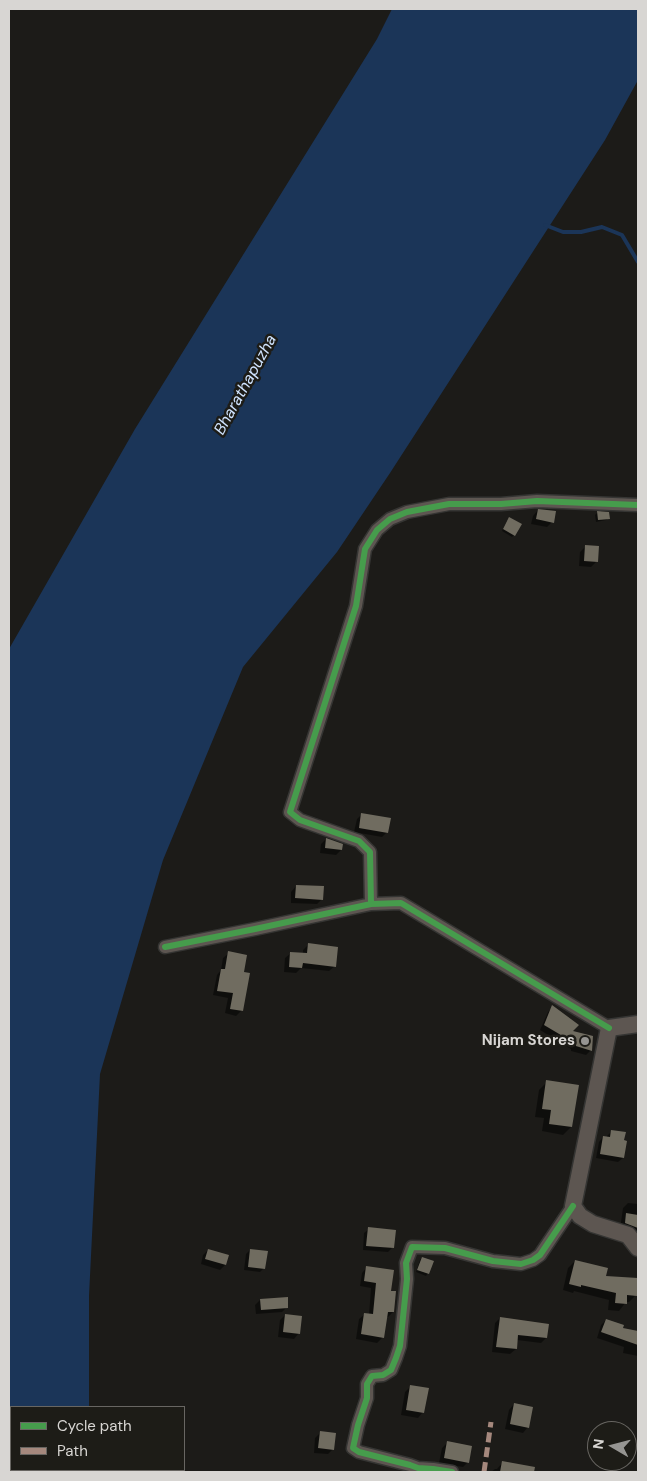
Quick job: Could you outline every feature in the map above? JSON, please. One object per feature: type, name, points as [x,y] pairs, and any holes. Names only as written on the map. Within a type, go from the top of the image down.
[{"type":"street","points":[[371,904],[370,852],[359,841],[300,820],[290,812],[356,606],[365,549],[377,530],[390,519],[406,512],[449,504],[501,504],[537,501],[638,505]]},
{"type":"street","points":[[165,947],[371,904],[401,903],[608,1028],[638,1024]]},
{"type":"street","points":[[452,1472],[418,1468],[410,1464],[359,1452],[352,1448],[367,1398],[367,1384],[372,1376],[383,1375],[391,1370],[400,1346],[407,1278],[406,1264],[412,1247],[445,1248],[493,1261],[521,1264],[534,1260],[540,1255],[572,1206],[608,1028]]},
{"type":"street","points":[[572,1206],[580,1216],[593,1224],[628,1235],[638,1248]]},
{"type":"water","name":"Bharathapuzha","points":[[392,9],[638,9],[638,80],[605,140],[337,552],[243,667],[163,860],[100,1074],[89,1296],[89,1406],[10,1406],[10,1471],[90,1472],[9,1472],[9,649],[135,429],[377,39]]},
{"type":"building","points":[[538,509],[556,511],[554,523],[536,519]]},
{"type":"building","points":[[597,511],[609,512],[610,519],[598,520]]},
{"type":"building","points":[[509,517],[522,524],[515,536],[503,529]]},
{"type":"building","points":[[585,545],[599,546],[598,562],[584,561]]},
{"type":"building","points":[[361,813],[391,818],[388,833],[359,828]]},
{"type":"building","points":[[326,838],[343,844],[342,850],[325,848]]},
{"type":"building","points":[[296,885],[324,886],[323,900],[295,898]]},
{"type":"building","points":[[308,943],[338,947],[336,967],[303,963],[302,968],[289,967],[290,952],[307,953]]},
{"type":"building","points":[[228,951],[247,955],[244,972],[250,973],[243,1011],[230,1009],[233,993],[217,991],[221,969],[225,969]]},
{"type":"building","points":[[552,1005],[579,1025],[573,1031],[593,1036],[592,1051],[576,1046],[576,1044],[544,1025]]},
{"type":"building","points":[[546,1080],[579,1085],[572,1127],[549,1124],[551,1110],[542,1109]]},
{"type":"building","points":[[611,1130],[626,1132],[624,1140],[627,1141],[624,1158],[600,1154],[603,1136],[610,1137]]},
{"type":"building","points":[[626,1213],[638,1215],[638,1228],[625,1223]]},
{"type":"building","points":[[368,1227],[396,1230],[394,1248],[366,1246]]},
{"type":"building","points":[[208,1249],[229,1255],[226,1265],[205,1259]]},
{"type":"building","points":[[250,1249],[268,1251],[265,1269],[248,1267]]},
{"type":"building","points":[[422,1257],[434,1261],[429,1274],[417,1270]]},
{"type":"building","points":[[575,1260],[608,1268],[606,1276],[638,1278],[637,1296],[627,1295],[627,1304],[615,1303],[616,1293],[569,1284]]},
{"type":"building","points":[[366,1266],[394,1270],[391,1291],[396,1291],[394,1312],[388,1312],[384,1338],[361,1334],[364,1313],[373,1314],[376,1283],[364,1281]]},
{"type":"building","points":[[288,1297],[288,1308],[261,1310],[260,1299]]},
{"type":"building","points":[[285,1314],[302,1316],[300,1334],[283,1332]]},
{"type":"building","points":[[500,1317],[549,1324],[547,1338],[518,1335],[517,1349],[496,1347]]},
{"type":"building","points":[[606,1319],[624,1325],[623,1328],[638,1331],[638,1345],[601,1332]]},
{"type":"building","points":[[410,1385],[429,1388],[424,1413],[406,1410]]},
{"type":"building","points":[[514,1403],[533,1407],[529,1428],[510,1424]]},
{"type":"building","points":[[320,1431],[336,1433],[334,1450],[318,1448]]},
{"type":"building","points":[[447,1441],[472,1446],[469,1463],[444,1458]]},
{"type":"building","points":[[502,1461],[535,1467],[534,1472],[500,1472]]},
{"type":"waterway","points":[[545,225],[563,232],[581,232],[602,227],[622,235],[638,262]]},
{"type":"marked path","points":[[484,1472],[491,1422]]},
{"type":"cycle path","points":[[371,904],[370,852],[359,841],[300,820],[290,812],[356,606],[365,549],[377,530],[390,519],[407,512],[449,504],[501,504],[537,501],[638,505]]},
{"type":"cycle path","points":[[165,947],[371,904],[401,903],[609,1028]]},
{"type":"cycle path","points":[[452,1472],[418,1468],[359,1452],[353,1448],[367,1398],[367,1384],[372,1376],[383,1375],[391,1370],[400,1346],[407,1279],[406,1263],[412,1247],[445,1248],[493,1261],[521,1264],[533,1260],[540,1255],[573,1206]]},
{"type":"place","name":"Nijam Stores","points":[[585,1041]]}]
